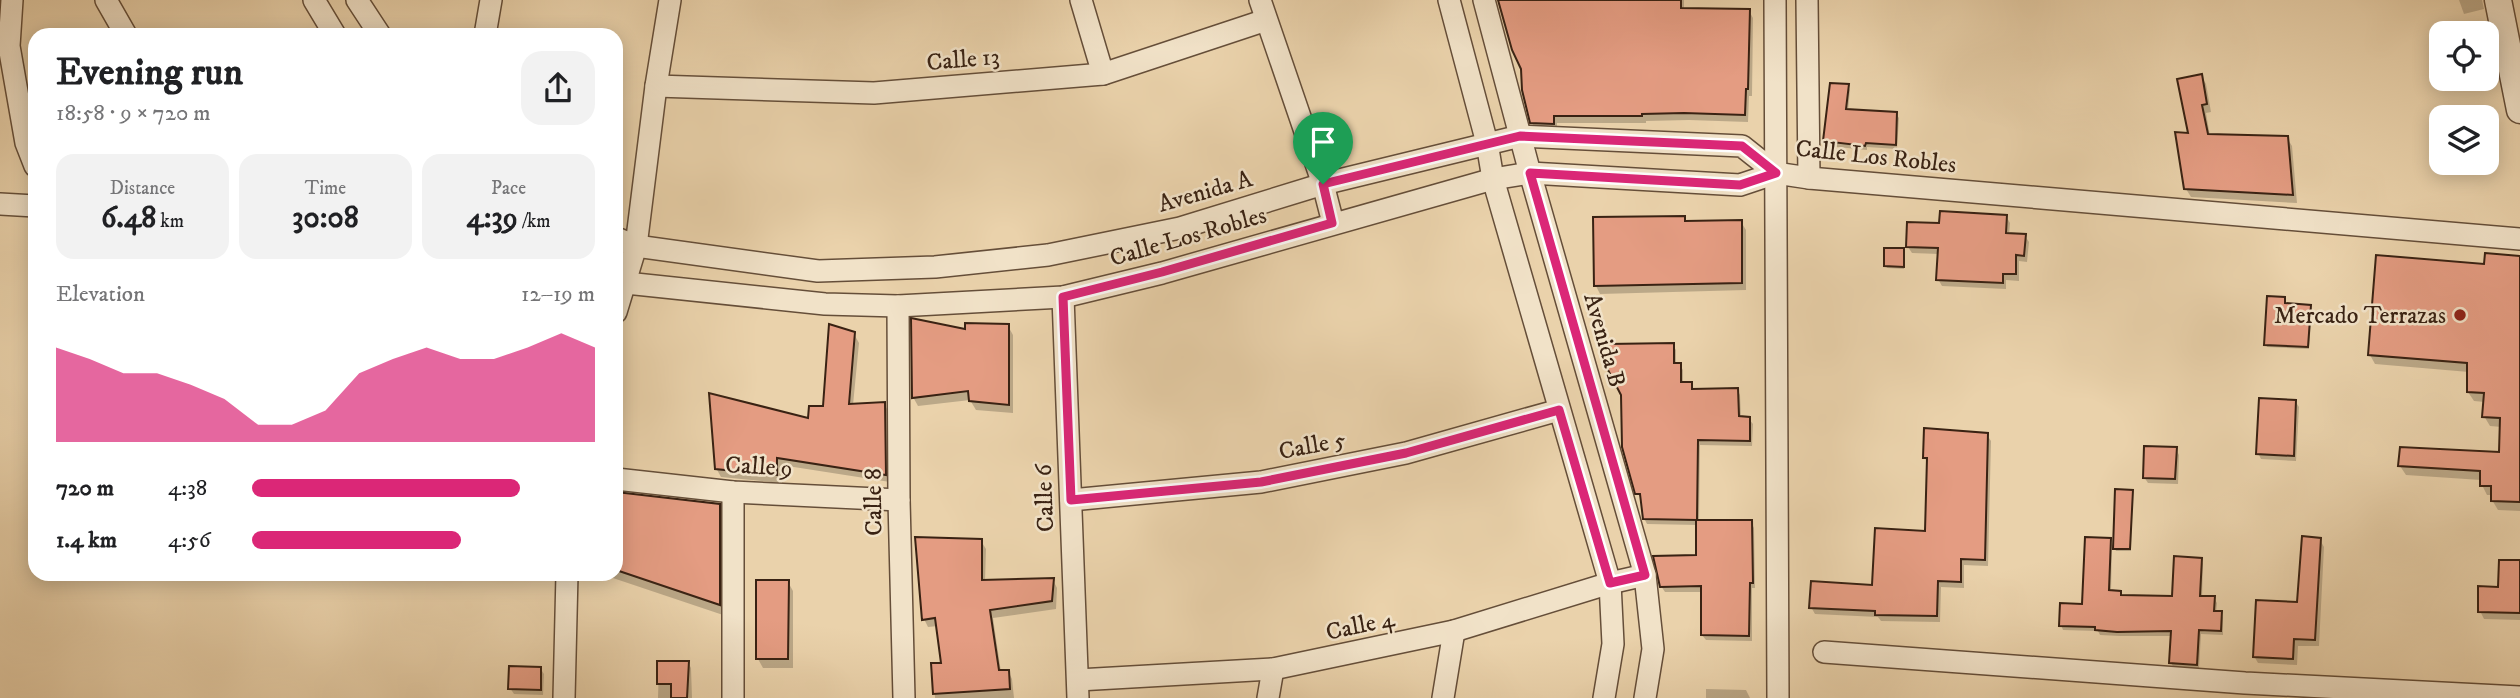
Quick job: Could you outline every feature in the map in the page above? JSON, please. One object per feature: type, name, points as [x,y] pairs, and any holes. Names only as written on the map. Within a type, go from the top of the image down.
[{"type":"street","points":[[12,0],[4,47],[28,148]]},
{"type":"street","points":[[106,0],[122,28]]},
{"type":"street","points":[[314,0],[331,28]]},
{"type":"street","points":[[357,0],[375,28]]},
{"type":"street","points":[[486,28],[491,0]]},
{"type":"street","points":[[623,276],[636,246],[670,0]]},
{"type":"street","points":[[1081,0],[1103,74]]},
{"type":"street","points":[[1448,0],[1487,142],[1493,178],[1610,583],[1614,644],[1604,698]]},
{"type":"street","name":"Avenida B","points":[[1484,0],[1530,173],[1645,575],[1653,649],[1645,698]]},
{"type":"street","points":[[1775,0],[1778,698]]},
{"type":"street","points":[[1807,0],[1809,178]]},
{"type":"street","points":[[2498,0],[2520,110]]},
{"type":"street","points":[[1263,10],[1323,184],[1332,223]]},
{"type":"street","name":"Calle 13","points":[[656,86],[874,93],[1103,74],[1263,10]]},
{"type":"street","name":"Avenida A","points":[[623,240],[636,246],[818,271],[935,267],[1048,256],[1180,228],[1323,184],[1520,136],[1742,146],[1776,173]]},
{"type":"street","name":"Calle Los Robles","points":[[623,281],[825,304],[898,306],[1063,297],[1162,272],[1493,178],[1530,173],[1740,185],[1776,173],[2520,239]]},
{"type":"street","points":[[0,204],[28,206]]},
{"type":"street","name":"Calle 6","points":[[1063,297],[1078,689]]},
{"type":"street","name":"Calle 8","points":[[898,306],[904,698]]},
{"type":"street","name":"Calle 5","points":[[1071,500],[1261,482],[1406,453],[1559,410]]},
{"type":"street","name":"Calle 9","points":[[623,480],[733,492],[899,500]]},
{"type":"street","points":[[733,492],[733,698]]},
{"type":"street","name":"Calle 4","points":[[1078,689],[1273,669],[1454,631],[1610,583],[1645,575]]},
{"type":"street","points":[[564,698],[567,581]]},
{"type":"street","points":[[1443,698],[1454,631]]},
{"type":"street","points":[[1824,652],[2231,682],[2520,697]]},
{"type":"street","points":[[1268,698],[1273,669]]},
{"type":"building","points":[[1498,0],[1681,0],[1681,8],[1750,9],[1745,115],[1684,113],[1554,116],[1554,124],[1530,123],[1522,90],[1521,69],[1512,50]]},
{"type":"building","points":[[2202,74],[2207,104],[2202,105],[2208,134],[2288,136],[2293,195],[2184,189],[2175,132],[2188,133],[2177,79]]},
{"type":"building","points":[[1830,83],[1849,84],[1846,109],[1897,112],[1896,145],[1866,143],[1865,146],[1823,141]]},
{"type":"building","points":[[1940,211],[2007,215],[2006,233],[2026,234],[2024,256],[2016,255],[2016,274],[2003,274],[2003,283],[1936,280],[1938,248],[1906,247],[1907,222],[1939,223]]},
{"type":"building","points":[[1685,216],[1685,221],[1742,220],[1742,283],[1594,286],[1593,217]]},
{"type":"building","points":[[1884,248],[1904,248],[1904,267],[1884,266]]},
{"type":"building","points":[[2485,253],[2520,256],[2520,502],[2491,501],[2491,486],[2480,486],[2480,471],[2398,466],[2400,447],[2499,452],[2500,418],[2482,417],[2484,393],[2467,392],[2467,363],[2368,355],[2376,255],[2484,264]]},
{"type":"building","points":[[2267,296],[2285,297],[2285,303],[2311,305],[2308,347],[2264,345]]},
{"type":"building","points":[[911,318],[965,329],[965,323],[1009,324],[1009,405],[969,401],[968,391],[912,398]]},
{"type":"building","points":[[829,324],[855,332],[849,404],[885,402],[886,475],[777,458],[777,475],[715,469],[709,393],[808,418],[809,406],[823,406]]},
{"type":"building","points":[[1674,343],[1674,363],[1681,363],[1681,382],[1692,382],[1692,389],[1738,388],[1739,416],[1750,417],[1750,441],[1698,440],[1697,520],[1643,519],[1640,494],[1635,494],[1622,447],[1621,395],[1608,370],[1608,344]]},
{"type":"building","points":[[2259,398],[2296,400],[2294,456],[2256,454]]},
{"type":"building","points":[[1924,428],[1988,433],[1985,560],[1961,559],[1961,582],[1938,581],[1937,616],[1875,615],[1875,611],[1809,608],[1811,581],[1872,585],[1875,528],[1925,531],[1927,458],[1923,458]]},
{"type":"building","points":[[2144,446],[2177,447],[2175,479],[2143,478]]},
{"type":"building","points":[[2115,489],[2133,490],[2130,549],[2113,549]]},
{"type":"building","points":[[623,493],[720,504],[720,605],[623,572]]},
{"type":"building","points":[[1696,520],[1752,520],[1753,583],[1750,583],[1749,636],[1701,635],[1701,586],[1660,587],[1653,556],[1696,555]]},
{"type":"building","points":[[2302,536],[2321,538],[2315,640],[2294,639],[2293,659],[2253,657],[2256,600],[2297,602]]},
{"type":"building","points":[[915,537],[982,539],[982,580],[1054,578],[1052,601],[990,610],[999,670],[1009,670],[1010,689],[933,694],[931,663],[941,663],[935,618],[922,620]]},
{"type":"building","points":[[2085,537],[2111,538],[2109,590],[2121,591],[2121,595],[2172,596],[2174,556],[2202,558],[2200,596],[2215,596],[2214,611],[2222,611],[2221,631],[2199,630],[2197,665],[2169,663],[2171,631],[2117,632],[2095,630],[2095,627],[2059,626],[2060,603],[2082,604]]},
{"type":"building","points":[[2499,560],[2520,560],[2520,613],[2478,612],[2478,586],[2498,587]]},
{"type":"building","points":[[756,580],[789,580],[788,659],[756,659]]},
{"type":"building","points":[[657,661],[689,661],[687,698],[671,698],[671,684],[657,684]]},
{"type":"building","points":[[509,666],[541,667],[541,690],[508,689]]},
{"type":"place","name":"Mercado Terrazas","points":[[2460,315]]},
{"type":"route","points":[[1520,136],[1742,146],[1776,173],[1740,185],[1530,173],[1645,575],[1610,583],[1559,410],[1406,453],[1261,482],[1071,500],[1063,297],[1162,272],[1332,223],[1323,184],[1520,136]]}]
